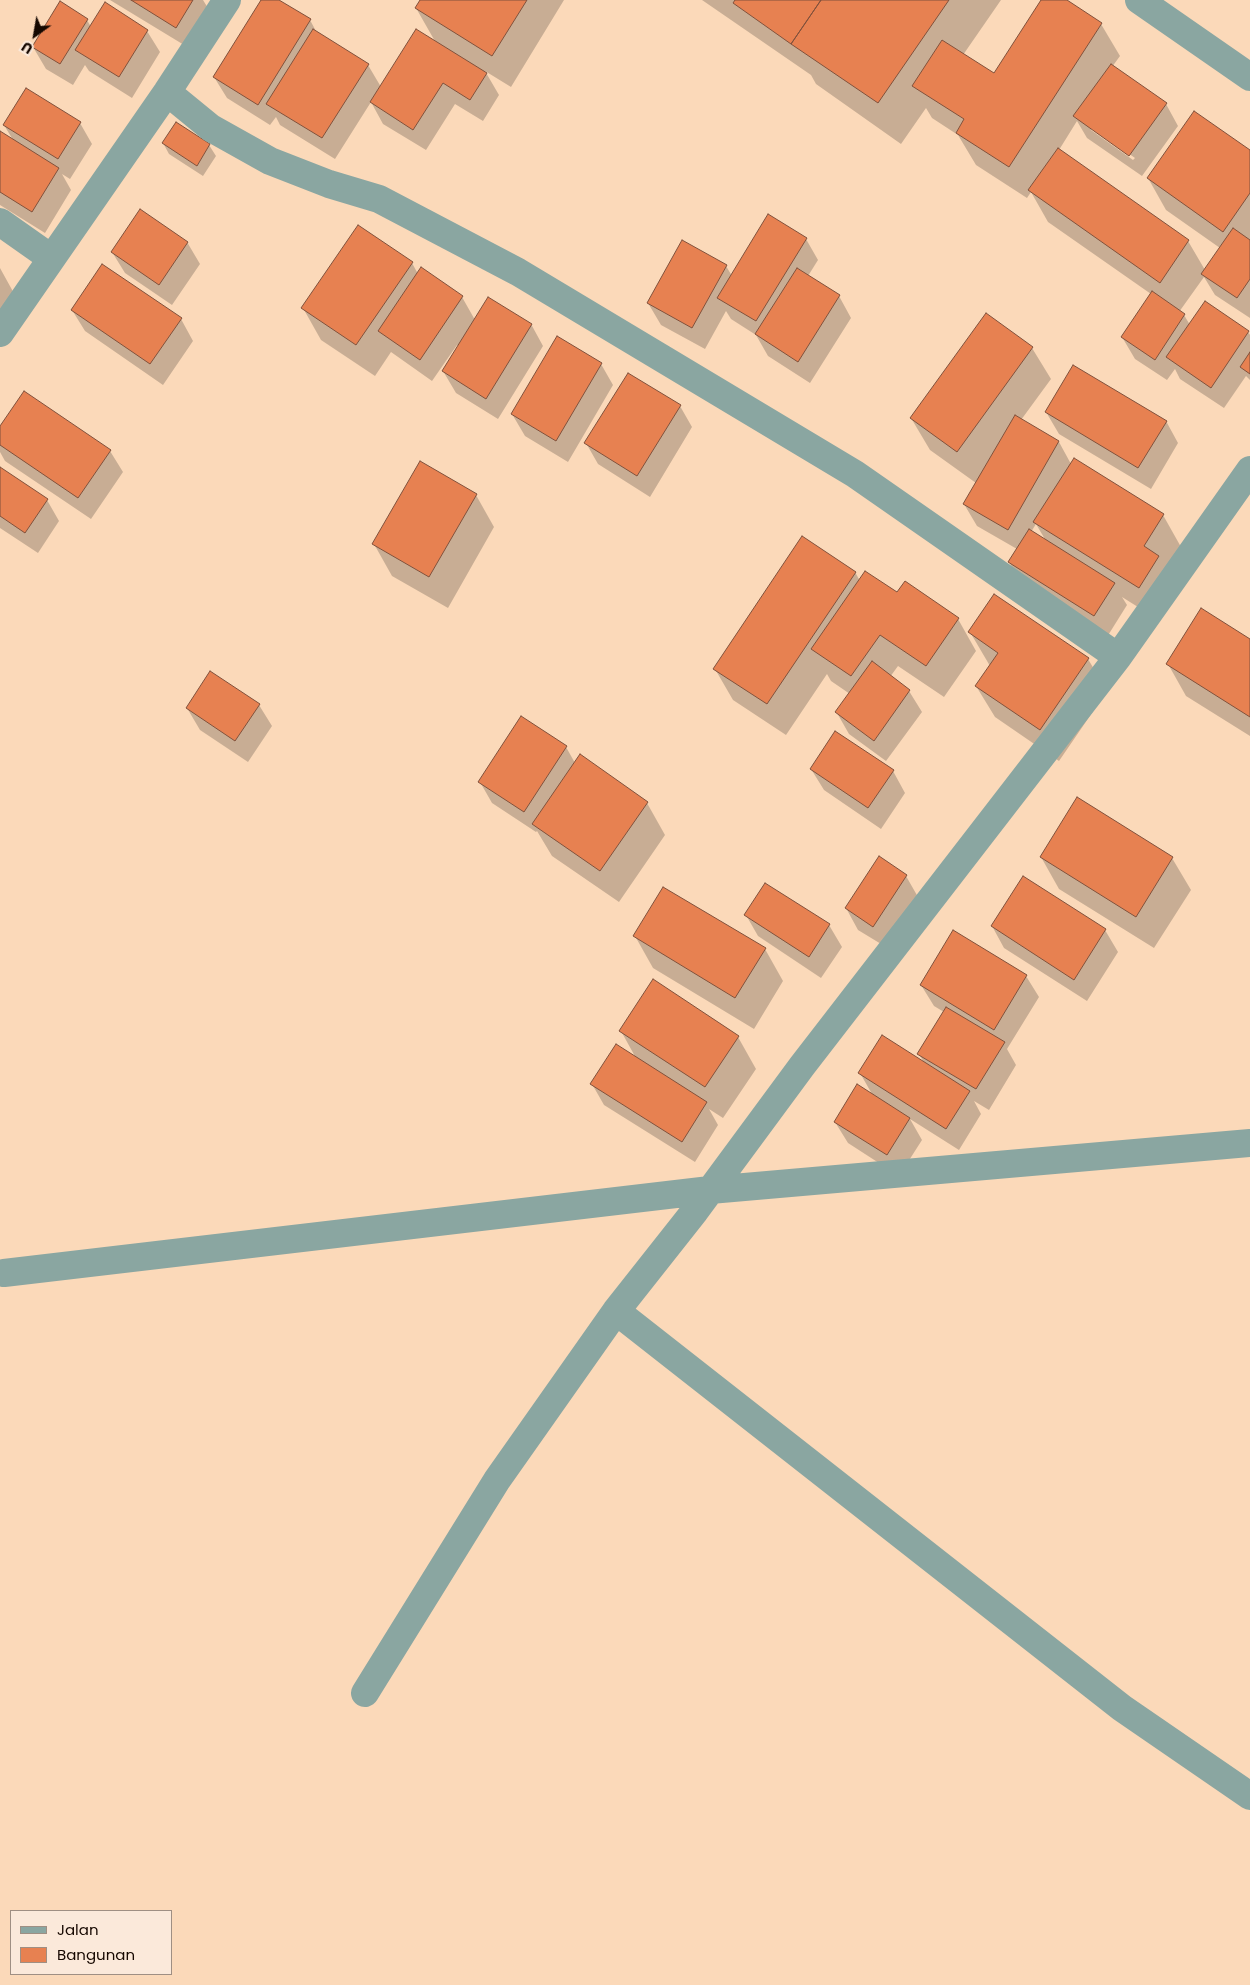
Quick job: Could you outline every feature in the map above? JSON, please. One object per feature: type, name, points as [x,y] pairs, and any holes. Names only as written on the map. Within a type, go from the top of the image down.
[{"type":"street","points":[[0,333],[168,92],[227,0]]},
{"type":"street","points":[[1139,0],[1250,77]]},
{"type":"street","points":[[168,92],[211,128],[270,161],[329,184],[379,199],[518,272],[855,474],[1118,657]]},
{"type":"street","points":[[0,222],[51,258]]},
{"type":"street","points":[[366,1693],[497,1480],[616,1311],[710,1190],[808,1058],[1118,657],[1250,470]]},
{"type":"street","points":[[4,1273],[710,1190],[1250,1143]]},
{"type":"street","points":[[616,1311],[1122,1708],[1250,1796]]},
{"type":"building","points":[[131,0],[193,0],[176,28]]},
{"type":"building","points":[[261,0],[279,0],[311,19],[258,105],[213,77]]},
{"type":"building","points":[[420,0],[527,0],[492,56],[415,8]]},
{"type":"building","points":[[735,0],[821,0],[791,44],[733,3]]},
{"type":"building","points":[[821,0],[949,0],[878,103],[791,44]]},
{"type":"building","points":[[1041,0],[1067,0],[1102,23],[1009,167],[956,133],[964,119],[912,86],[942,40],[994,73]]},
{"type":"building","points":[[60,1],[88,19],[60,64],[32,47]]},
{"type":"building","points":[[105,2],[148,30],[119,77],[75,50]]},
{"type":"building","points":[[313,29],[369,64],[322,138],[266,104]]},
{"type":"building","points":[[416,29],[487,73],[470,100],[443,83],[413,130],[370,102]]},
{"type":"building","points":[[1111,64],[1167,103],[1129,156],[1073,116]]},
{"type":"building","points":[[26,88],[81,122],[58,159],[3,125]]},
{"type":"building","points":[[1194,111],[1250,150],[1250,193],[1223,232],[1147,178]]},
{"type":"building","points":[[176,122],[210,144],[197,166],[162,143]]},
{"type":"building","points":[[0,131],[59,168],[32,212],[0,192]]},
{"type":"building","points":[[1058,148],[1189,240],[1160,283],[1028,190]]},
{"type":"building","points":[[140,209],[188,242],[159,285],[111,252]]},
{"type":"building","points":[[768,214],[807,238],[756,321],[717,298]]},
{"type":"building","points":[[358,225],[413,262],[356,345],[301,308]]},
{"type":"building","points":[[1233,228],[1250,240],[1250,279],[1237,298],[1201,274]]},
{"type":"building","points":[[682,240],[727,265],[692,328],[647,303]]},
{"type":"building","points":[[102,264],[182,318],[150,364],[71,310]]},
{"type":"building","points":[[421,267],[463,296],[420,360],[378,331]]},
{"type":"building","points":[[797,268],[840,295],[798,362],[755,334]]},
{"type":"building","points":[[1152,291],[1185,314],[1155,360],[1121,337]]},
{"type":"building","points":[[488,297],[532,324],[486,399],[442,371]]},
{"type":"building","points":[[1205,301],[1249,331],[1211,388],[1166,357]]},
{"type":"building","points":[[986,313],[1033,347],[957,452],[910,418]]},
{"type":"building","points":[[557,336],[602,363],[556,441],[511,414]]},
{"type":"building","points":[[1250,352],[1250,374],[1240,367]]},
{"type":"building","points":[[1073,365],[1167,421],[1138,468],[1045,412]]},
{"type":"building","points":[[628,373],[681,405],[637,476],[584,443]]},
{"type":"building","points":[[24,391],[111,450],[78,498],[0,445],[0,426]]},
{"type":"building","points":[[1015,415],[1059,441],[1008,530],[963,504]]},
{"type":"building","points":[[1074,458],[1164,514],[1144,546],[1159,556],[1139,588],[1033,522]]},
{"type":"building","points":[[420,461],[477,494],[429,577],[372,544]]},
{"type":"building","points":[[0,467],[48,499],[25,533],[0,516]]},
{"type":"building","points":[[1029,529],[1115,583],[1094,616],[1008,562]]},
{"type":"building","points":[[802,536],[856,572],[767,704],[713,669]]},
{"type":"building","points":[[865,571],[897,592],[905,581],[959,618],[926,666],[880,635],[851,676],[811,649]]},
{"type":"building","points":[[994,594],[1089,658],[1040,730],[975,686],[998,653],[968,632]]},
{"type":"building","points":[[1201,608],[1250,639],[1250,717],[1166,664]]},
{"type":"building","points":[[872,661],[910,690],[874,741],[835,712]]},
{"type":"building","points":[[210,671],[260,704],[235,741],[186,708]]},
{"type":"building","points":[[521,716],[567,746],[524,812],[478,782]]},
{"type":"building","points":[[835,731],[894,770],[868,808],[810,769]]},
{"type":"building","points":[[580,754],[648,802],[600,871],[532,824]]},
{"type":"building","points":[[1077,797],[1173,857],[1136,917],[1040,857]]},
{"type":"building","points":[[879,856],[907,875],[873,927],[845,908]]},
{"type":"building","points":[[1023,876],[1106,929],[1074,980],[991,926]]},
{"type":"building","points":[[765,883],[830,924],[809,957],[744,915]]},
{"type":"building","points":[[663,887],[766,948],[735,998],[633,936]]},
{"type":"building","points":[[953,930],[1027,975],[994,1030],[920,985]]},
{"type":"building","points":[[653,979],[739,1036],[705,1087],[619,1031]]},
{"type":"building","points":[[946,1007],[1005,1042],[976,1089],[917,1054]]},
{"type":"building","points":[[882,1035],[970,1091],[946,1129],[858,1073]]},
{"type":"building","points":[[616,1044],[707,1102],[682,1142],[590,1084]]},
{"type":"building","points":[[857,1084],[910,1118],[887,1155],[834,1122]]}]
